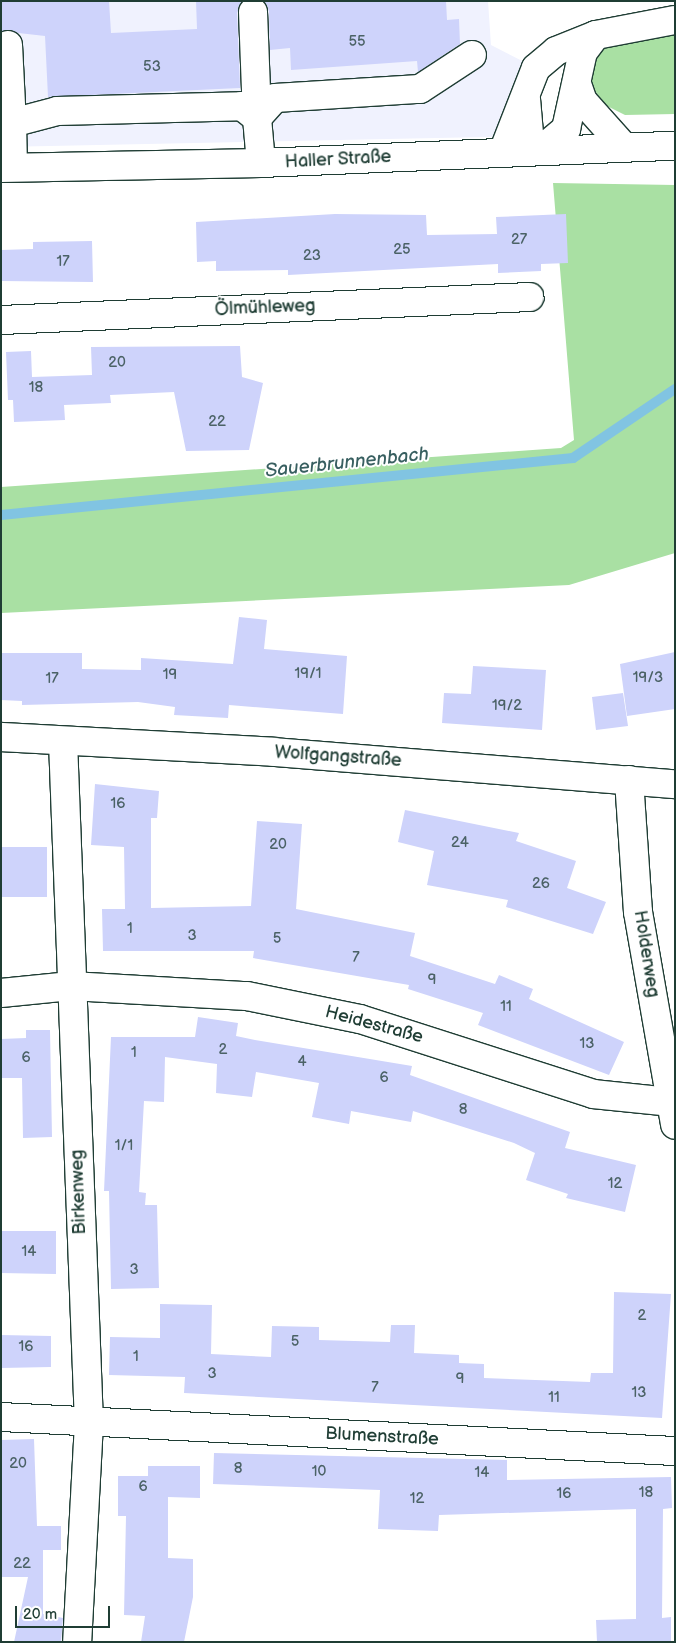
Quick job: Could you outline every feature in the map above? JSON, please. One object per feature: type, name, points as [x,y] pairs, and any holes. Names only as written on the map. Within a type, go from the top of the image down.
[{"type":"street","points":[[252,12],[256,118],[261,163]]},
{"type":"street","points":[[503,152],[526,88],[536,68],[556,51],[596,35],[675,20]]},
{"type":"street","points":[[526,88],[525,118],[529,136],[541,150],[566,130],[583,52],[596,35]]},
{"type":"street","points":[[7,167],[12,123],[8,45]]},
{"type":"street","points":[[256,118],[275,98],[420,89],[472,56]]},
{"type":"street","points":[[577,84],[583,101],[625,148]]},
{"type":"street","points":[[12,123],[57,111],[242,106],[256,118]]},
{"type":"street","name":"Haller Straße","points":[[7,167],[261,163],[541,150],[675,146]]},
{"type":"street","name":"Ölmühleweg","points":[[1,320],[529,297]]},
{"type":"street","name":"Wolfgangstraße","points":[[1,737],[274,752],[675,784]]},
{"type":"street","name":"Birkenweg","points":[[63,741],[89,1424],[77,1642]]},
{"type":"street","name":"Holderweg","points":[[629,780],[638,912],[672,1114]]},
{"type":"street","name":"Heidestraße","points":[[1,993],[71,986],[247,996],[360,1019],[593,1094],[672,1114]]},
{"type":"street","name":"Blumenstraße","points":[[1,1417],[89,1424],[675,1451]]},
{"type":"shaded area","points":[[1,1],[488,1],[491,45],[536,68],[532,136],[1,147]]},
{"type":"green space","points":[[675,20],[675,114],[625,115],[605,105],[578,67],[583,52]]},
{"type":"green space","points":[[553,183],[675,185],[675,553],[569,585],[1,613],[1,487],[561,448],[574,440]]},
{"type":"building","points":[[1,1],[109,1],[111,33],[197,29],[196,1],[242,1],[237,13],[240,88],[48,97],[45,36],[1,31]]},
{"type":"building","points":[[264,1],[446,1],[447,20],[459,19],[460,44],[418,72],[417,61],[291,70],[290,48],[270,50],[269,11]]},
{"type":"building","points":[[335,214],[426,215],[427,235],[497,234],[496,217],[566,214],[568,263],[541,264],[541,271],[498,273],[498,264],[288,275],[288,270],[216,271],[216,261],[197,262],[196,222]]},
{"type":"building","points":[[92,241],[93,282],[1,281],[1,250],[33,249],[33,242]]},
{"type":"building","points":[[240,346],[242,377],[263,383],[249,450],[186,451],[174,392],[110,395],[111,403],[64,405],[65,420],[14,422],[13,400],[8,400],[6,352],[31,351],[32,377],[92,375],[91,347]]},
{"type":"building","points":[[239,617],[267,620],[264,649],[347,656],[343,714],[229,705],[228,718],[174,715],[175,707],[138,702],[22,705],[22,701],[1,700],[1,653],[82,653],[82,669],[141,670],[141,658],[233,664]]},
{"type":"building","points":[[675,652],[675,709],[627,716],[620,664]]},
{"type":"building","points":[[473,666],[546,670],[542,730],[442,723],[444,693],[471,694]]},
{"type":"building","points":[[623,693],[628,726],[596,730],[592,697]]},
{"type":"building","points":[[95,784],[159,791],[157,818],[151,818],[151,908],[251,906],[257,821],[302,824],[296,909],[415,933],[410,956],[495,984],[499,975],[533,989],[529,999],[624,1042],[609,1075],[478,1025],[483,1013],[408,989],[409,985],[253,958],[254,951],[103,951],[102,909],[125,909],[124,847],[91,845]]},
{"type":"building","points":[[405,810],[519,833],[516,841],[576,861],[567,888],[606,902],[593,934],[506,907],[508,900],[427,885],[434,851],[398,842]]},
{"type":"building","points":[[1,847],[47,847],[47,897],[1,897]]},
{"type":"building","points":[[198,1017],[238,1023],[236,1036],[412,1066],[410,1075],[570,1132],[565,1148],[636,1165],[625,1212],[566,1198],[568,1194],[526,1180],[535,1153],[514,1143],[413,1111],[411,1122],[351,1111],[349,1124],[312,1117],[319,1083],[256,1072],[252,1097],[216,1093],[217,1064],[165,1057],[164,1102],[144,1101],[139,1192],[146,1193],[145,1205],[157,1205],[159,1288],[111,1289],[109,1191],[104,1191],[111,1037],[195,1037]]},
{"type":"building","points":[[26,1030],[50,1030],[52,1137],[23,1138],[22,1078],[1,1078],[1,1039],[26,1038]]},
{"type":"building","points":[[1,1231],[56,1231],[56,1274],[1,1273]]},
{"type":"building","points":[[614,1292],[671,1294],[662,1418],[184,1393],[185,1377],[109,1375],[110,1337],[160,1338],[160,1304],[212,1305],[211,1354],[271,1357],[272,1326],[319,1327],[319,1340],[390,1342],[391,1325],[415,1325],[414,1353],[459,1355],[459,1363],[484,1364],[484,1378],[590,1382],[591,1373],[613,1373]]},
{"type":"building","points":[[1,1335],[51,1336],[51,1367],[1,1368]]},
{"type":"building","points":[[34,1439],[37,1526],[61,1526],[61,1550],[43,1550],[43,1614],[63,1618],[61,1642],[14,1642],[28,1577],[1,1577],[1,1440]]},
{"type":"building","points":[[214,1453],[507,1460],[507,1480],[671,1477],[672,1508],[663,1509],[662,1618],[671,1617],[671,1642],[597,1642],[596,1620],[636,1619],[636,1509],[439,1515],[438,1531],[378,1529],[380,1490],[213,1484]]},
{"type":"building","points":[[148,1466],[200,1466],[200,1498],[168,1497],[168,1558],[193,1559],[193,1597],[184,1642],[141,1642],[145,1616],[124,1615],[126,1516],[118,1516],[118,1476],[148,1476]]},
{"type":"waterway","name":"Sauerbrunnenbach","points":[[1,515],[573,458],[675,389]]}]
